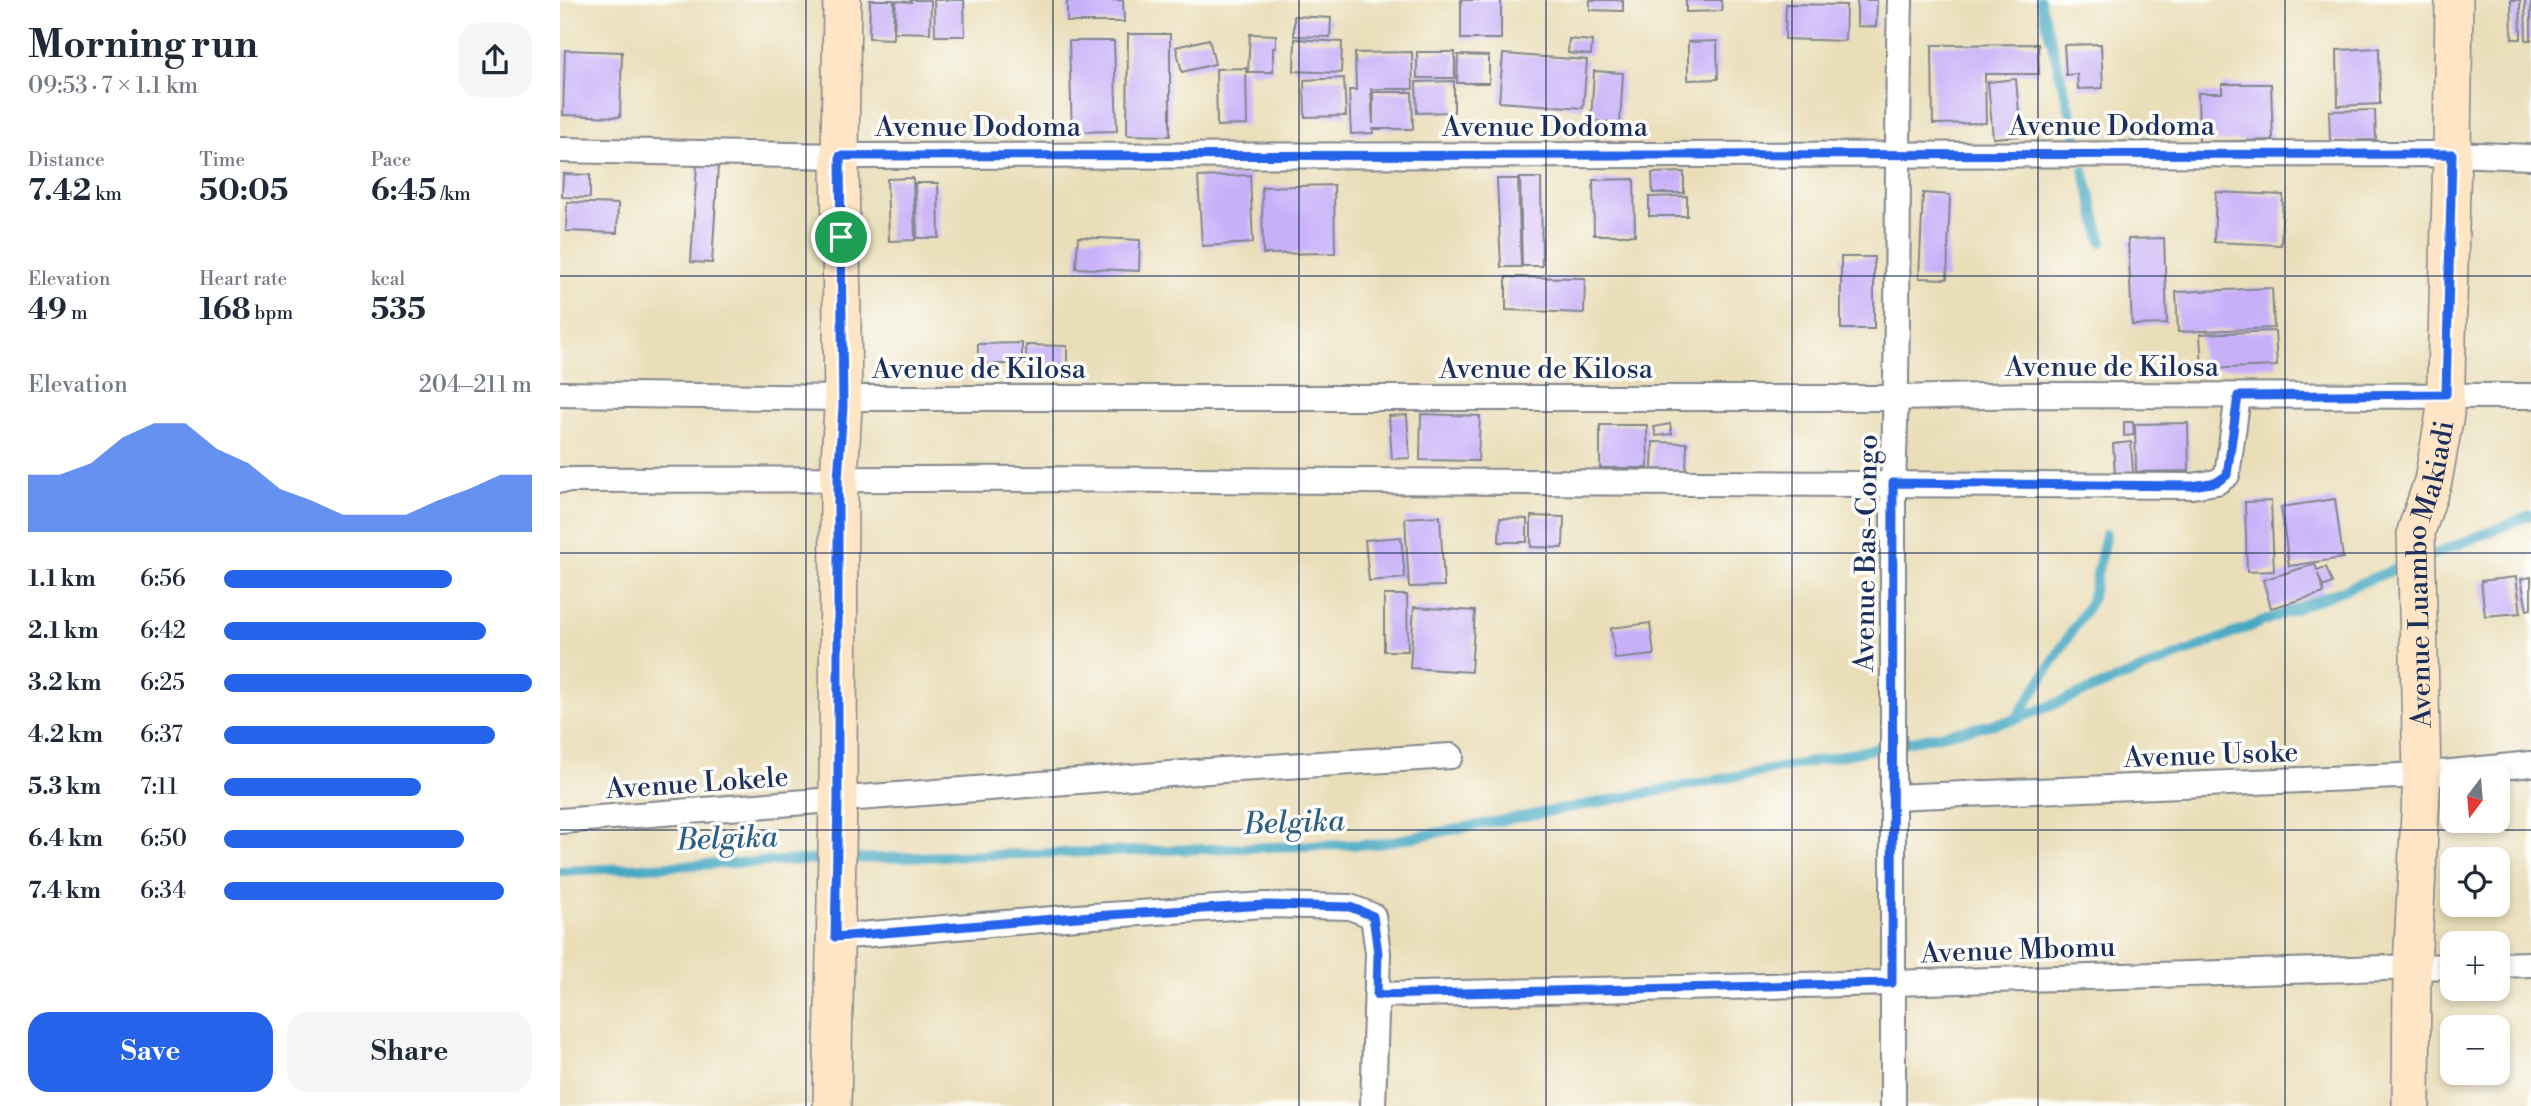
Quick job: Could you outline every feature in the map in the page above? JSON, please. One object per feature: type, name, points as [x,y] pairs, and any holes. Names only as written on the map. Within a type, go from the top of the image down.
[{"type":"main road","points":[[832,1106],[838,801],[838,479],[842,398],[842,0]]},
{"type":"main road","name":"Avenue Luambo Makiadi","points":[[2411,1106],[2412,967],[2422,775],[2416,532],[2433,481],[2445,414],[2454,0]]},
{"type":"street","name":"Avenue Bas-Congo","points":[[1893,1106],[1893,483],[1900,0]]},
{"type":"street","name":"Avenue Dodoma","points":[[560,150],[840,156],[2452,154],[2531,157]]},
{"type":"street","name":"Avenue de Kilosa","points":[[560,394],[842,398],[1896,398],[2446,394],[2531,396]]},
{"type":"street","points":[[560,480],[2192,486],[2217,482],[2227,475],[2238,396]]},
{"type":"street","name":"Avenue Lokele","points":[[560,821],[1222,770],[1451,756]]},
{"type":"street","name":"Avenue Usoke","points":[[1893,788],[2422,775],[2531,764]]},
{"type":"street","points":[[835,924],[1077,917],[1251,906],[1350,907],[1373,916],[1378,953],[1373,1106]]},
{"type":"street","points":[[2510,965],[2531,964]]},
{"type":"street","name":"Avenue Mbomu","points":[[1377,995],[2440,966]]},
{"type":"building","points":[[870,0],[894,0],[893,39],[869,38]]},
{"type":"building","points":[[931,0],[930,33],[894,32],[896,1]]},
{"type":"building","points":[[934,0],[964,0],[965,36],[935,36]]},
{"type":"building","points":[[1123,0],[1124,22],[1067,22],[1067,1]]},
{"type":"building","points":[[1461,0],[1501,0],[1501,39],[1461,39]]},
{"type":"building","points":[[1590,0],[1623,0],[1623,11],[1590,10]]},
{"type":"building","points":[[1686,0],[1721,0],[1722,11],[1686,12]]},
{"type":"building","points":[[1857,0],[1877,0],[1876,27],[1857,26]]},
{"type":"building","points":[[2511,0],[2520,0],[2521,39],[2512,39]]},
{"type":"building","points":[[2525,0],[2531,0],[2531,40],[2526,40]]},
{"type":"building","points":[[1786,4],[1846,5],[1845,41],[1785,39]]},
{"type":"building","points":[[1294,16],[1331,18],[1330,37],[1294,36]]},
{"type":"building","points":[[1128,34],[1170,34],[1170,136],[1127,135]]},
{"type":"building","points":[[1250,34],[1276,35],[1273,72],[1248,72]]},
{"type":"building","points":[[1209,39],[1215,64],[1182,72],[1176,47]]},
{"type":"building","points":[[1295,39],[1342,42],[1341,73],[1294,71]]},
{"type":"building","points":[[1569,39],[1592,41],[1591,55],[1568,53]]},
{"type":"building","points":[[1069,41],[1114,41],[1117,131],[1072,132]]},
{"type":"building","points":[[1717,41],[1718,79],[1688,80],[1688,42]]},
{"type":"building","points":[[2038,44],[2039,74],[1985,74],[1986,123],[1933,124],[1932,45]]},
{"type":"building","points":[[2101,44],[2103,88],[2078,89],[2077,74],[2066,75],[2064,45]]},
{"type":"building","points":[[2379,48],[2380,104],[2338,106],[2337,50]]},
{"type":"building","points":[[565,50],[622,52],[620,117],[563,115]]},
{"type":"building","points":[[1412,52],[1413,89],[1371,89],[1373,124],[1373,92],[1412,92],[1413,129],[1373,129],[1373,133],[1351,134],[1349,90],[1356,90],[1355,53]]},
{"type":"building","points":[[1417,52],[1455,52],[1455,78],[1417,78]]},
{"type":"building","points":[[1503,54],[1587,60],[1583,108],[1499,102]]},
{"type":"building","points":[[1458,55],[1489,56],[1489,83],[1457,83]]},
{"type":"building","points":[[1246,68],[1247,125],[1217,126],[1216,69]]},
{"type":"building","points":[[1594,71],[1623,73],[1620,123],[1591,121]]},
{"type":"building","points":[[1344,78],[1346,116],[1305,117],[1304,80]]},
{"type":"building","points":[[2016,79],[2021,136],[1993,138],[1988,82]]},
{"type":"building","points":[[1454,81],[1454,112],[1417,113],[1416,82]]},
{"type":"building","points":[[2222,84],[2271,84],[2273,140],[2199,142],[2198,93],[2222,93]]},
{"type":"building","points":[[2375,110],[2376,140],[2330,141],[2329,111]]},
{"type":"building","points":[[697,165],[718,166],[712,263],[691,262]]},
{"type":"building","points":[[1684,172],[1684,193],[1653,193],[1652,173]]},
{"type":"building","points":[[563,174],[590,175],[590,198],[562,197]]},
{"type":"building","points":[[1250,175],[1253,243],[1202,246],[1198,177]]},
{"type":"building","points":[[913,178],[915,240],[889,241],[887,179]]},
{"type":"building","points":[[1520,178],[1541,178],[1542,266],[1522,266]]},
{"type":"building","points":[[1497,179],[1518,179],[1521,267],[1501,267]]},
{"type":"building","points":[[1634,179],[1635,235],[1594,235],[1593,180]]},
{"type":"building","points":[[915,183],[938,183],[939,238],[917,238]]},
{"type":"building","points":[[1334,185],[1335,253],[1263,254],[1262,187]]},
{"type":"building","points":[[2216,192],[2283,195],[2281,245],[2214,242]]},
{"type":"building","points":[[1923,193],[1950,195],[1947,279],[1919,278]]},
{"type":"building","points":[[1687,196],[1687,216],[1649,216],[1649,197]]},
{"type":"building","points":[[567,202],[618,204],[617,233],[566,231]]},
{"type":"building","points":[[1078,237],[1140,240],[1139,271],[1076,268]]},
{"type":"building","points":[[2164,238],[2167,324],[2132,325],[2128,239]]},
{"type":"building","points":[[1841,257],[1874,257],[1874,329],[1841,329]]},
{"type":"building","points":[[1506,277],[1585,278],[1584,313],[1506,310]]},
{"type":"building","points":[[2272,288],[2274,328],[2178,332],[2176,292]]},
{"type":"building","points":[[2275,331],[2277,366],[2202,369],[2200,334]]},
{"type":"building","points":[[1022,343],[1022,364],[978,364],[978,344]]},
{"type":"building","points":[[1026,345],[1067,346],[1067,366],[1026,366]]},
{"type":"building","points":[[1421,414],[1480,416],[1478,461],[1420,460]]},
{"type":"building","points":[[1407,415],[1410,458],[1392,459],[1389,416]]},
{"type":"building","points":[[2124,422],[2133,422],[2134,435],[2124,436]]},
{"type":"building","points":[[2188,423],[2189,471],[2136,472],[2135,424]]},
{"type":"building","points":[[1670,424],[1672,434],[1656,436],[1654,427]]},
{"type":"building","points":[[1600,425],[1647,425],[1648,468],[1600,468]]},
{"type":"building","points":[[1653,442],[1687,443],[1686,470],[1652,469]]},
{"type":"building","points":[[2131,442],[2133,473],[2115,474],[2113,444]]},
{"type":"building","points":[[2335,499],[2343,558],[2289,566],[2281,507]]},
{"type":"building","points":[[2271,501],[2274,571],[2247,572],[2245,502]]},
{"type":"building","points":[[1440,516],[1444,586],[1409,587],[1405,518]]},
{"type":"building","points":[[1531,516],[1564,517],[1563,548],[1531,547]]},
{"type":"building","points":[[1500,518],[1527,519],[1527,542],[1499,542]]},
{"type":"building","points":[[1401,537],[1405,578],[1369,581],[1365,540]]},
{"type":"building","points":[[2315,564],[2317,570],[2326,567],[2332,583],[2323,587],[2318,574],[2324,593],[2271,608],[2263,580]]},
{"type":"building","points":[[2516,577],[2521,613],[2485,616],[2481,581]]},
{"type":"building","points":[[2531,577],[2531,609],[2527,610],[2521,579]]},
{"type":"building","points":[[1384,595],[1407,595],[1408,651],[1384,651]]},
{"type":"building","points":[[1414,607],[1475,611],[1471,672],[1410,668]]},
{"type":"building","points":[[1650,623],[1654,655],[1615,659],[1611,628]]},
{"type":"waterway","points":[[2040,0],[2077,137]]},
{"type":"waterway","points":[[2084,170],[2102,242]]},
{"type":"waterway","points":[[2425,558],[2531,515]]},
{"type":"waterway","points":[[2017,718],[2091,601],[2106,534]]},
{"type":"waterway","name":"Belgika","points":[[844,859],[1377,844],[1806,763],[2017,719],[2411,563]]},
{"type":"waterway","name":"Belgika","points":[[560,871],[829,859]]},
{"type":"route","points":[[2452,154],[2446,394],[2238,396],[2227,475],[2217,482],[2192,486],[1893,483],[1892,983],[1377,995],[1378,953],[1373,916],[1350,907],[1265,905],[835,937],[838,801],[838,479],[843,407],[841,237],[840,156],[2452,154]]}]
